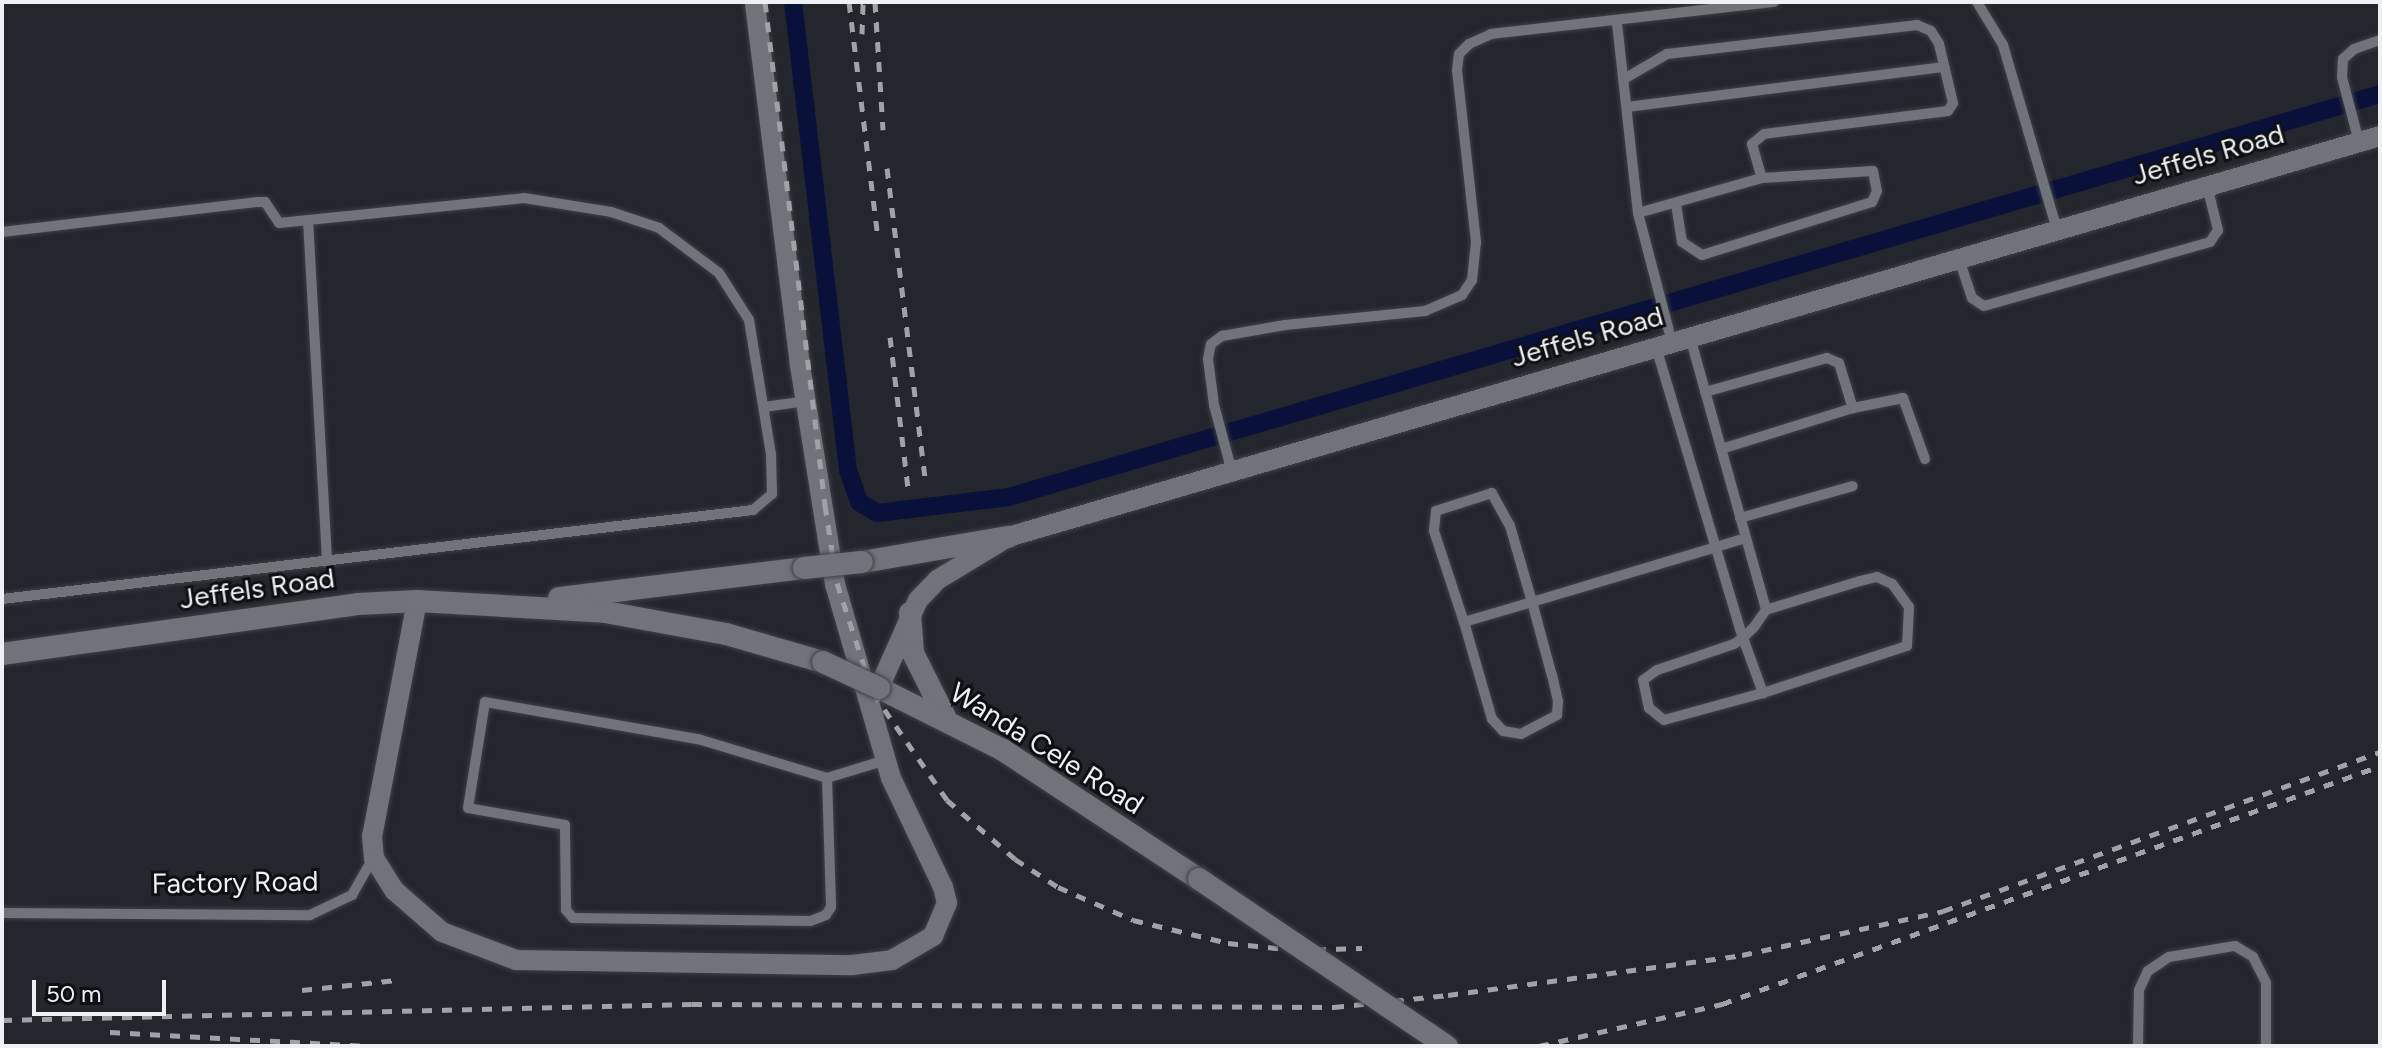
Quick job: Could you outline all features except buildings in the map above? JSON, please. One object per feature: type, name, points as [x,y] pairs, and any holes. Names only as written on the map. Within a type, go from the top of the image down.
[{"type":"main road","points":[[522,604],[862,562],[1008,537]]},
{"type":"main road","name":"Jeffels Road","points":[[2,654],[358,604],[417,601],[522,604]]},
{"type":"main road","name":"Wanda Cele Road","points":[[522,604],[605,612],[726,634],[823,662],[945,717],[1199,879],[1447,1046]]},
{"type":"main road","points":[[910,613],[913,653],[945,717]]},
{"type":"street","points":[[374,858],[395,891],[433,926],[472,947],[516,960],[852,965],[892,960],[933,936],[947,903],[886,760],[835,584],[806,401],[755,2]]},
{"type":"street","name":"Jeffels Road","points":[[890,692],[890,656],[910,613],[937,580],[1008,537],[1959,259],[2054,220],[2207,186],[2380,136]]},
{"type":"street","name":"Factory Road","points":[[374,858],[375,802],[417,601]]},
{"type":"lane","points":[[1232,472],[1214,405],[1208,359],[1211,344],[1222,336],[1285,325],[1425,311],[1462,295],[1472,280],[1476,242],[1459,54],[1491,34],[1617,23],[1774,2]]},
{"type":"lane","points":[[1979,3],[2003,45],[2054,220]]},
{"type":"lane","points":[[1617,23],[1638,213],[1673,343],[1716,547],[1763,693]]},
{"type":"lane","points":[[1624,79],[1667,54],[1917,25],[1936,37],[1953,103],[1948,111],[1759,136],[1752,144],[1762,178]]},
{"type":"lane","points":[[2359,142],[2342,77],[2343,59],[2354,49],[2380,40]]},
{"type":"lane","points":[[1627,107],[1944,67]]},
{"type":"lane","points":[[1638,213],[1676,206],[1762,178],[1868,169],[1877,191],[1865,206],[1702,255],[1682,242],[1676,206]]},
{"type":"lane","points":[[1959,259],[1972,298],[1984,306],[2210,242],[2218,230],[2207,186]]},
{"type":"lane","points":[[2,232],[258,202],[265,202],[279,223],[524,198],[611,212],[659,228],[719,273],[749,320],[764,407],[772,494],[753,510],[2,599]]},
{"type":"lane","points":[[308,220],[327,562]]},
{"type":"lane","points":[[1673,343],[1705,392],[1766,610]]},
{"type":"lane","points":[[1705,392],[1833,358],[1853,408]]},
{"type":"lane","points":[[1721,449],[1853,408],[1903,398],[1925,459]]},
{"type":"lane","points":[[764,407],[806,401]]},
{"type":"lane","points":[[1740,518],[1853,486]]},
{"type":"lane","points":[[1492,493],[1500,501],[1532,602],[1557,715],[1521,734],[1503,731],[1492,719],[1464,622],[1434,531],[1436,511],[1474,495],[1492,493]]},
{"type":"lane","points":[[1464,622],[1746,538]]},
{"type":"lane","points":[[1877,577],[1902,595],[1911,630],[1907,646],[1893,654],[1763,693],[1664,720],[1649,708],[1643,686],[1646,675],[1743,638],[1766,610],[1877,577]]},
{"type":"lane","points":[[827,778],[831,907],[826,915],[810,921],[578,919],[566,910],[565,825],[468,808],[485,702],[698,739],[827,778],[886,760]]},
{"type":"lane","name":"Factory Road","points":[[2,913],[310,915],[352,895],[374,858]]},
{"type":"lane","points":[[2138,1046],[2139,990],[2148,971],[2169,957],[2235,946],[2253,957],[2266,983],[2266,1046]]},
{"type":"waterway","points":[[793,2],[848,470],[859,502],[877,513],[1009,497],[2380,94]]},
{"type":"railway","points":[[765,2],[837,583],[873,693],[947,800],[1015,859],[1058,887],[1133,920],[1228,943],[1296,950],[1362,948]]},
{"type":"railway","points":[[849,2],[877,231]]},
{"type":"railway","points":[[862,34],[863,2]]},
{"type":"railway","points":[[875,2],[883,130]]},
{"type":"railway","points":[[887,168],[926,485]]},
{"type":"railway","points":[[890,337],[908,487]]},
{"type":"railway","points":[[2,1020],[692,1004],[1334,1007],[1448,995],[1742,955],[1943,911],[2380,752]]},
{"type":"railway","points":[[1539,1046],[1722,1004],[2380,766]]},
{"type":"railway","points":[[302,990],[396,980]]},
{"type":"railway","points":[[110,1032],[369,1046]]}]
